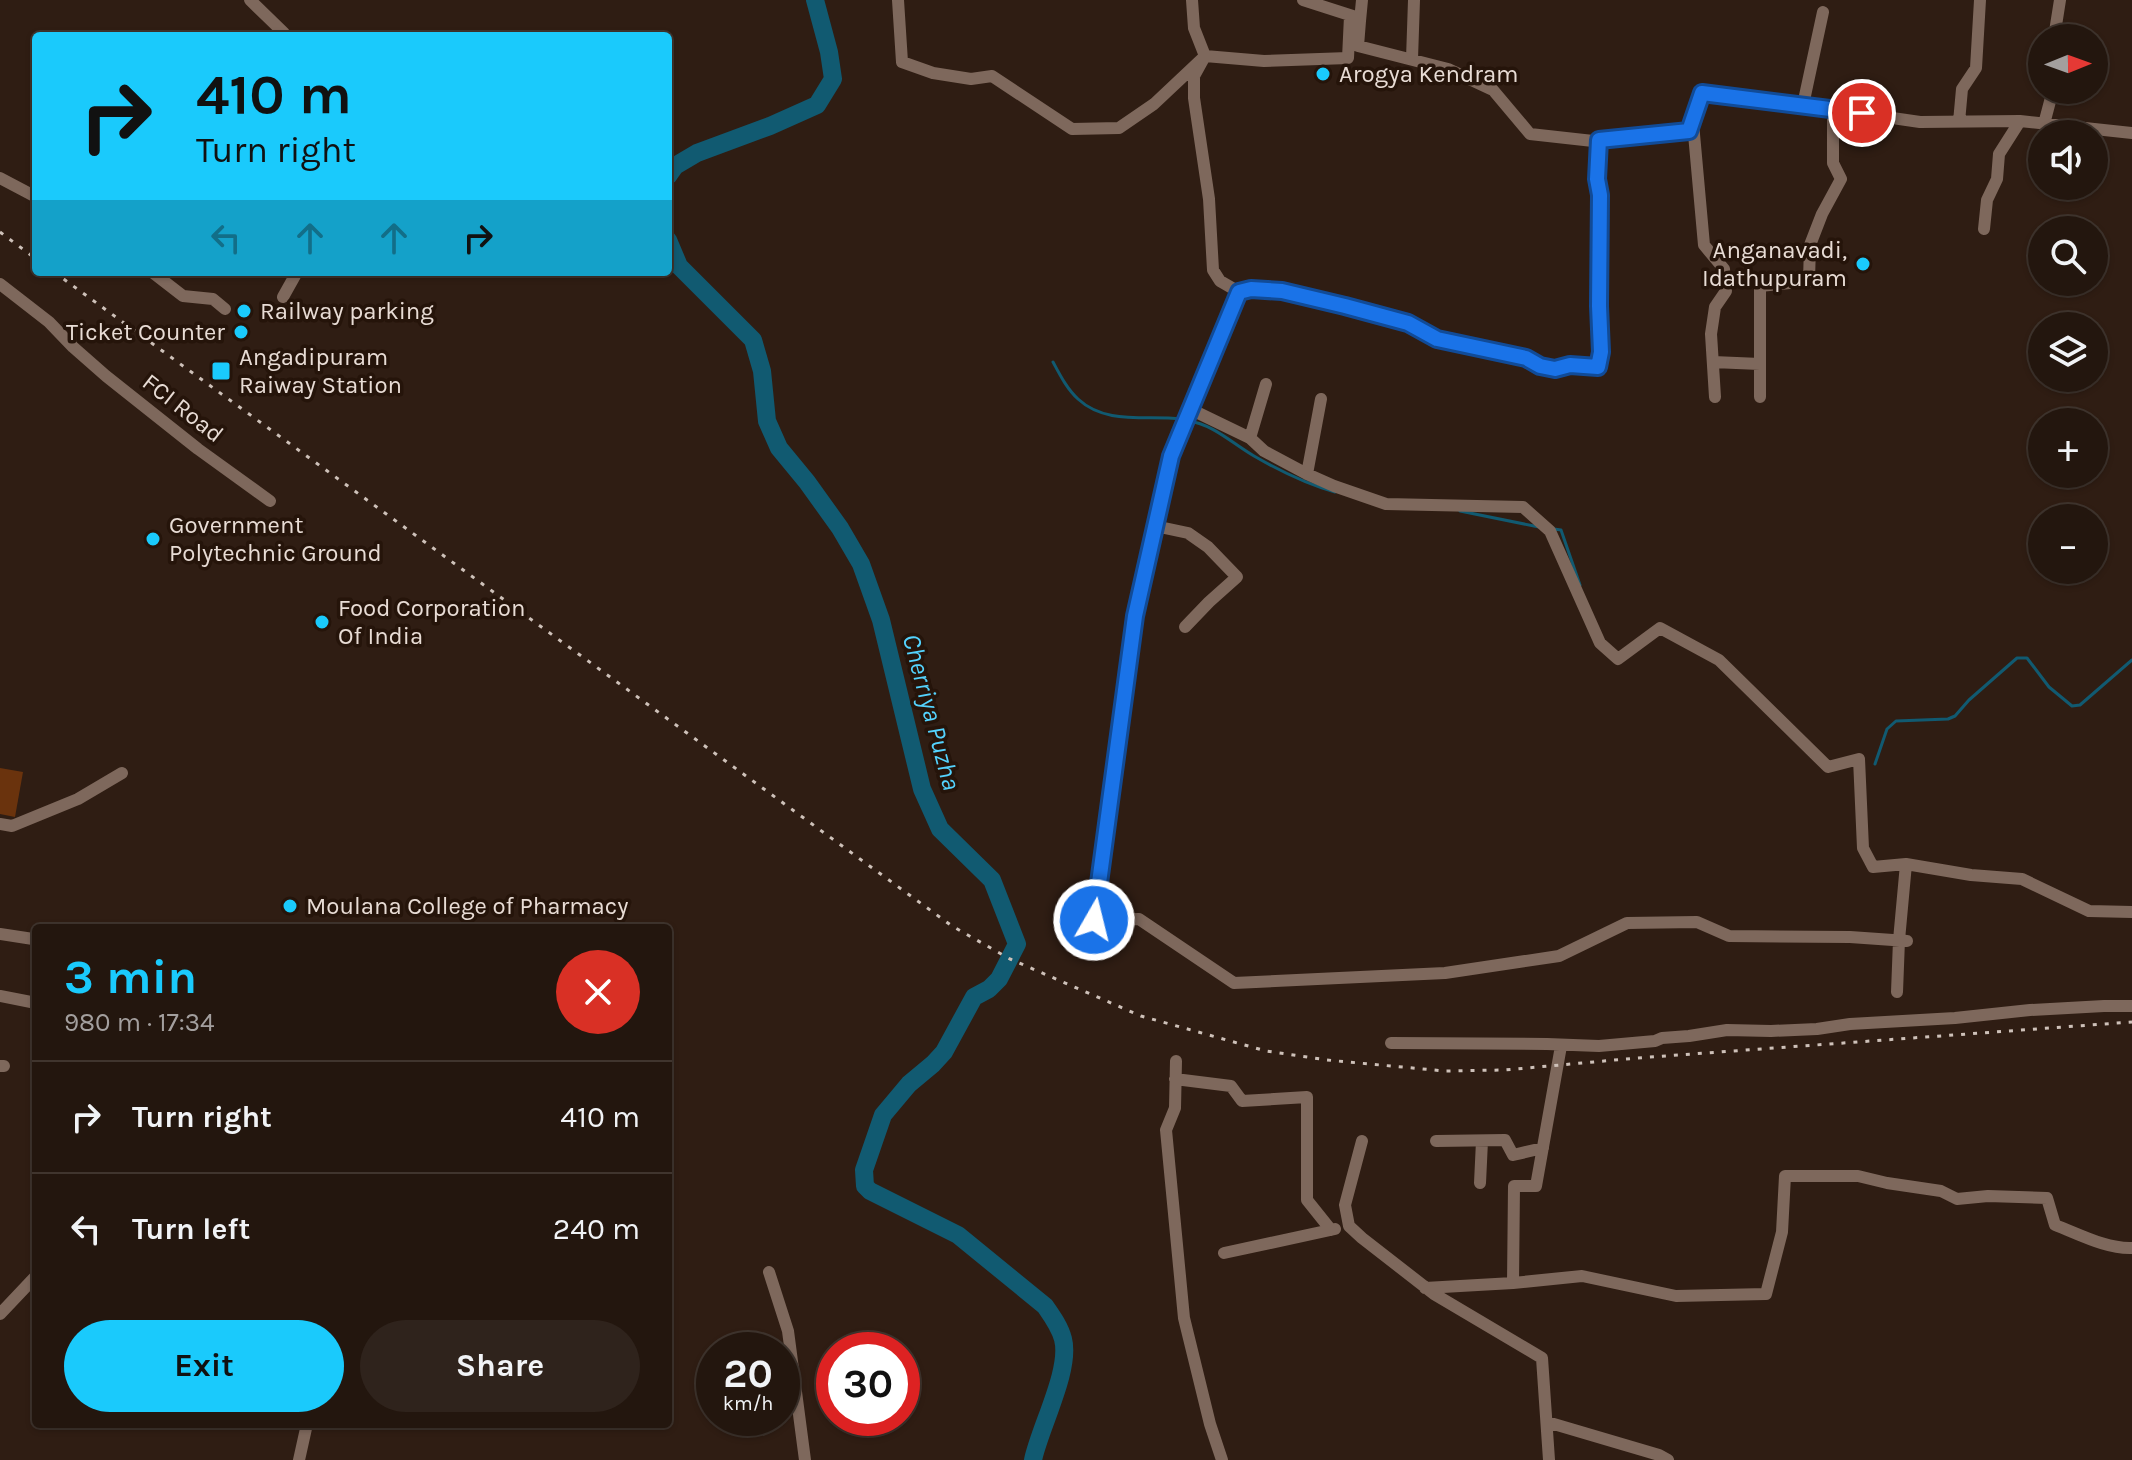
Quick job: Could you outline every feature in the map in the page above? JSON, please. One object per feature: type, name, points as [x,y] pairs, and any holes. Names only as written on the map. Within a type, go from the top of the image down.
[{"type":"street","points":[[250,0],[283,32]]},
{"type":"street","points":[[898,0],[902,62],[933,73],[971,79],[992,76],[1072,129],[1119,128],[1154,104],[1205,56],[1264,61],[1348,58],[1355,18],[1362,0]]},
{"type":"street","points":[[1192,0],[1194,28],[1205,56]]},
{"type":"street","points":[[1303,0],[1355,18]]},
{"type":"street","points":[[1412,59],[1414,0]]},
{"type":"street","points":[[1959,122],[1962,89],[1976,68],[1980,0]]},
{"type":"street","points":[[2056,24],[2060,0]]},
{"type":"street","points":[[1803,105],[1823,12]]},
{"type":"street","points":[[1355,18],[1358,46],[1448,69],[1493,90],[1530,134],[1599,140],[1689,131],[1702,93],[1920,122],[2028,122]]},
{"type":"street","points":[[1205,56],[1194,76],[1194,98],[1213,232],[1213,270],[1220,281],[1239,292],[1251,289],[1282,291],[1354,308],[1408,323],[1437,339],[1526,358],[1540,366],[1555,369],[1570,365],[1598,367],[1601,352],[1599,140]]},
{"type":"street","points":[[1760,397],[1760,286],[1809,281],[1810,245],[1841,179],[1833,163],[1833,109]]},
{"type":"street","points":[[1692,120],[1704,245],[1724,269],[1726,291],[1715,307],[1711,334],[1715,397]]},
{"type":"street","points":[[1984,229],[1987,200],[1997,179],[1999,154],[2020,121]]},
{"type":"street","points":[[2108,131],[2132,133]]},
{"type":"street","points":[[0,178],[32,195]]},
{"type":"street","points":[[157,276],[183,296],[213,299],[225,309]]},
{"type":"street","points":[[283,297],[295,276]]},
{"type":"street","name":"FCI Road","points":[[0,284],[49,322],[106,376],[270,501]]},
{"type":"street","points":[[1239,292],[1171,456],[1135,616],[1094,920],[1139,919],[1234,983],[1445,973],[1559,956],[1627,923],[1697,922],[1729,936],[1850,937],[1903,941]]},
{"type":"street","points":[[1713,362],[1760,364]]},
{"type":"street","points":[[1250,438],[1266,384]]},
{"type":"street","points":[[1307,474],[1321,399]]},
{"type":"street","points":[[1190,409],[1250,438],[1264,451],[1307,474],[1386,504],[1523,507],[1550,531],[1600,643],[1618,659],[1660,628],[1719,660],[1828,767],[1859,759],[1863,848],[1873,867],[1906,864],[1971,875],[2022,879],[2089,911],[2132,912]]},
{"type":"street","points":[[1155,526],[1188,533],[1208,547],[1237,577],[1185,627]]},
{"type":"street","points":[[0,824],[12,826],[78,799],[122,773]]},
{"type":"street","points":[[1897,992],[1903,941],[1906,864]]},
{"type":"street","points":[[0,934],[32,939]]},
{"type":"street","points":[[0,996],[32,1002]]},
{"type":"street","points":[[1391,1043],[1599,1046],[1727,1030],[1817,1029],[2030,1010],[2132,1006]]},
{"type":"street","points":[[1513,1283],[1514,1186],[1536,1186],[1561,1046]]},
{"type":"street","points":[[1176,1061],[1175,1108],[1166,1130],[1184,1318],[1222,1460]]},
{"type":"street","points":[[1175,1079],[1231,1086],[1242,1101],[1307,1097],[1307,1200],[1331,1230]]},
{"type":"street","points":[[1436,1141],[1505,1140],[1513,1155],[1543,1148]]},
{"type":"street","points":[[1362,1141],[1345,1205],[1349,1226],[1425,1288],[1542,1358],[1549,1460]]},
{"type":"street","points":[[1480,1183],[1482,1141]]},
{"type":"street","points":[[1425,1288],[1582,1276],[1676,1296],[1766,1294],[1782,1232],[1785,1176],[1858,1176],[1941,1191],[1957,1199],[1988,1196],[2047,1198],[2055,1225],[2093,1240],[2132,1248]]},
{"type":"street","points":[[1224,1253],[1349,1226]]},
{"type":"street","points":[[769,1272],[788,1331],[805,1460]]},
{"type":"street","points":[[0,1314],[32,1280]]},
{"type":"street","points":[[1547,1422],[1668,1460]]},
{"type":"street","points":[[300,1460],[306,1428]]},
{"type":"shaded area","points":[[0,768],[23,772],[15,817],[0,814]]},
{"type":"waterway","name":"Cherriya Puzha","points":[[672,170],[697,153],[817,105],[833,79],[815,0]]},
{"type":"waterway","name":"Cherriya Puzha","points":[[672,249],[679,266],[753,340],[762,371],[767,421],[779,448],[840,528],[861,564],[881,620],[922,789],[940,829],[992,880],[1017,944],[999,979],[974,997],[944,1052],[909,1084],[883,1115],[864,1170],[865,1186],[870,1191],[958,1235],[1045,1306],[1056,1322],[1063,1339],[1063,1366],[1033,1460]]},
{"type":"waterway","points":[[1053,362],[1074,395],[1101,413],[1181,419]]},
{"type":"waterway","points":[[1188,421],[1214,430],[1283,472],[1335,492]]},
{"type":"waterway","points":[[1460,511],[1539,527]]},
{"type":"waterway","points":[[1554,529],[1561,530],[1580,585]]},
{"type":"waterway","points":[[1875,764],[1887,729],[1896,721],[1955,716],[2017,658],[2027,658],[2049,687],[2072,706],[2080,705],[2132,660]]},
{"type":"railway","points":[[0,232],[32,256]]},
{"type":"railway","points":[[59,276],[952,926],[1010,959],[1141,1016],[1266,1051],[1444,1071],[1505,1070],[2132,1022]]},
{"type":"place","name":"Arogya Kendram","points":[[1323,74]]},
{"type":"place","name":"Anganavadi, Idathupuram","points":[[1863,264]]},
{"type":"place","name":"Railway parking","points":[[244,311]]},
{"type":"place","name":"Ticket Counter","points":[[241,332]]},
{"type":"place","name":"Angadipuram Raiway Station","points":[[221,371]]},
{"type":"place","name":"Government Polytechnic Ground","points":[[153,539]]},
{"type":"place","name":"Food Corporation Of India","points":[[322,622]]},
{"type":"place","name":"Moulana College of Pharmacy","points":[[290,906]]},
{"type":"route","points":[[1094,920],[1135,616],[1171,456],[1239,292],[1251,289],[1282,291],[1345,306],[1408,323],[1437,339],[1526,358],[1540,366],[1555,369],[1570,365],[1598,367],[1601,352],[1599,140],[1689,131],[1702,93],[1862,113]]}]
